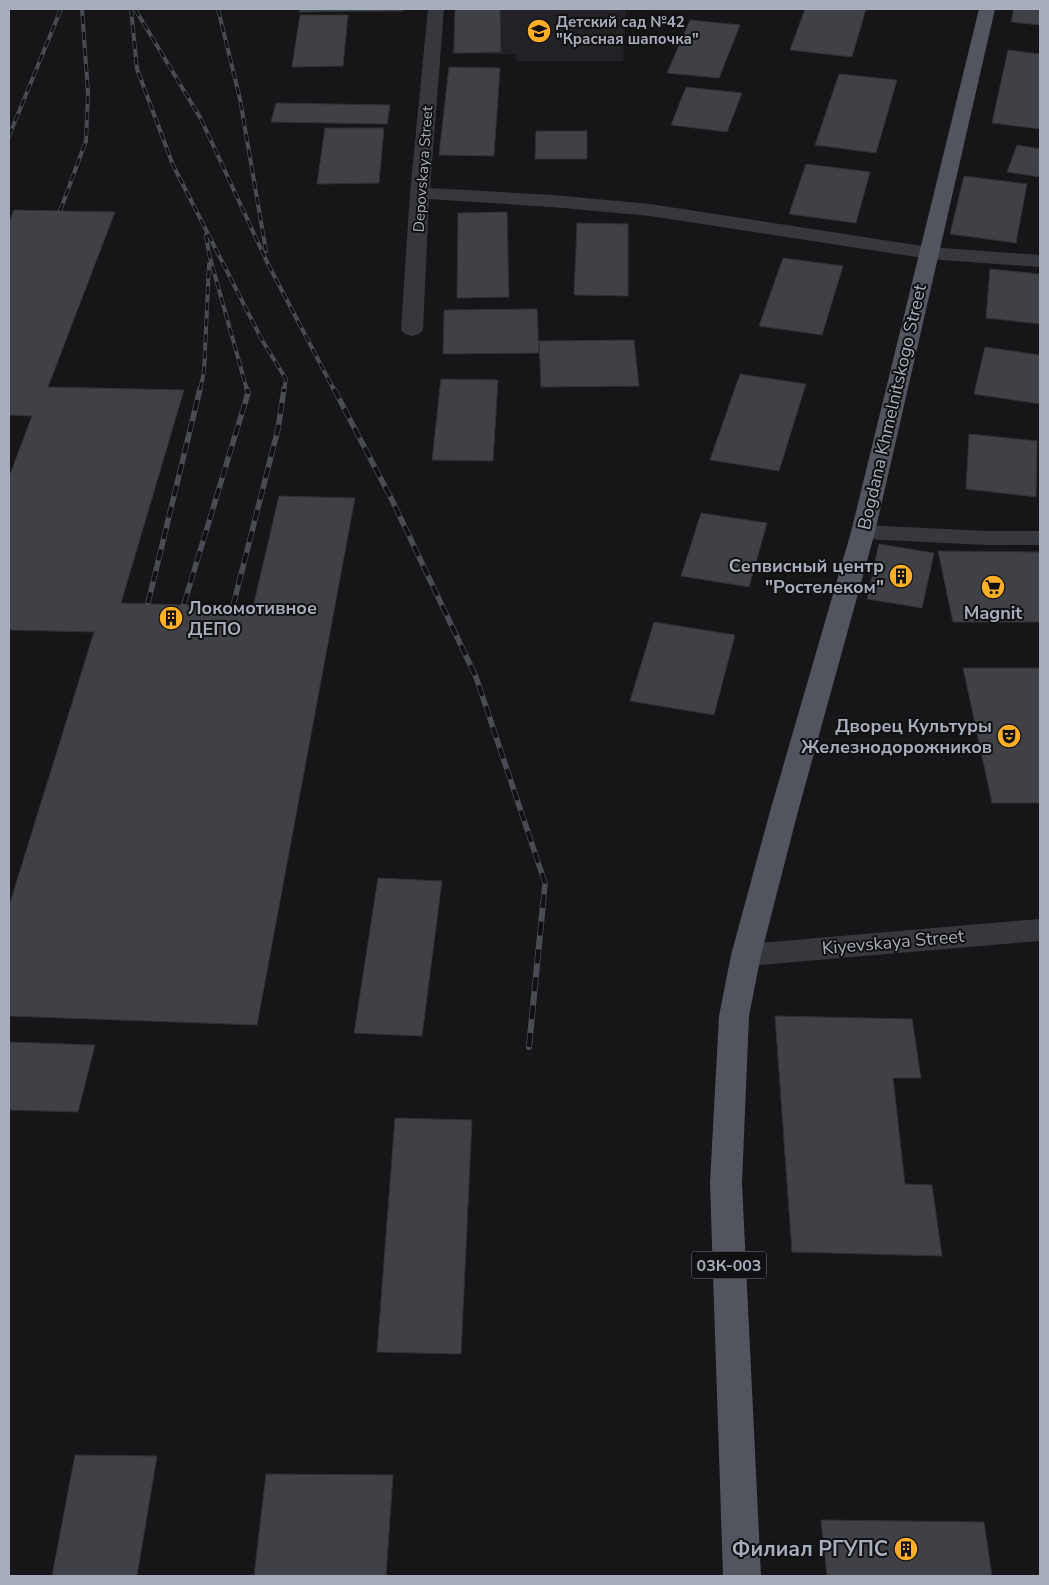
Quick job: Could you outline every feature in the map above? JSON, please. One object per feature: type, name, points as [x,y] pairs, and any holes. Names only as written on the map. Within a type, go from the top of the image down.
[{"type":"main road","name":"Bogdana Khmelnitskogo Street","points":[[742,1576],[726,1183],[734,1016],[746,955],[783,816],[863,532],[987,9]]},
{"type":"street","name":"Depovskaya Street","points":[[412,330],[420,193],[436,9]]},
{"type":"street","points":[[420,193],[552,201],[650,210],[929,253],[1040,261]]},
{"type":"street","points":[[863,532],[987,538],[1040,538]]},
{"type":"street","name":"Kiyevskaya Street","points":[[746,955],[1040,930]]},
{"type":"shaded area","name":"Детский сад №42 \"Красная шапочка\"","points":[[456,9],[626,9],[623,61],[516,61],[515,54],[452,54]]},
{"type":"building","points":[[300,9],[403,9],[403,11],[299,12]]},
{"type":"building","points":[[455,9],[500,9],[501,52],[454,53]]},
{"type":"building","points":[[805,9],[866,9],[852,57],[790,50]]},
{"type":"building","points":[[1014,9],[1040,9],[1040,25],[1011,22]]},
{"type":"building","points":[[300,15],[348,15],[343,66],[292,67]]},
{"type":"building","points":[[690,20],[740,25],[719,78],[667,73]]},
{"type":"building","points":[[1008,50],[1040,54],[1040,129],[992,123]]},
{"type":"building","points":[[449,67],[500,68],[494,156],[439,155]]},
{"type":"building","points":[[839,74],[897,80],[876,153],[815,145]]},
{"type":"building","points":[[686,87],[742,93],[727,132],[671,125]]},
{"type":"building","points":[[276,103],[390,105],[387,124],[271,122]]},
{"type":"building","points":[[325,128],[384,128],[379,183],[317,184]]},
{"type":"building","points":[[536,131],[587,131],[587,159],[535,159]]},
{"type":"building","points":[[1017,145],[1040,149],[1040,177],[1007,172]]},
{"type":"building","points":[[806,164],[870,172],[856,223],[789,214]]},
{"type":"building","points":[[964,176],[1027,184],[1016,243],[950,234]]},
{"type":"building","name":"Локомотивное ДЕПО","points":[[14,210],[115,212],[48,387],[184,390],[121,603],[253,607],[279,496],[355,498],[257,1025],[9,1016],[9,906],[94,632],[9,630],[9,477],[32,416],[9,415],[9,222]]},
{"type":"building","points":[[507,212],[509,297],[457,298],[458,213]]},
{"type":"building","points":[[577,223],[628,224],[628,296],[574,295]]},
{"type":"building","points":[[783,258],[843,266],[822,335],[759,326]]},
{"type":"building","points":[[990,269],[1040,274],[1040,324],[986,318]]},
{"type":"building","points":[[537,309],[539,353],[443,354],[444,310]]},
{"type":"building","points":[[634,340],[639,386],[541,387],[539,341]]},
{"type":"building","points":[[985,347],[1040,355],[1040,404],[974,394]]},
{"type":"building","points":[[740,374],[806,384],[779,471],[710,460]]},
{"type":"building","points":[[441,379],[498,380],[493,461],[432,460]]},
{"type":"building","points":[[969,434],[1037,441],[1036,497],[966,489]]},
{"type":"building","points":[[701,513],[767,523],[749,587],[681,576]]},
{"type":"building","name":"Сепвисный центр \"Ростелеком\"","points":[[879,544],[934,553],[922,608],[867,599]]},
{"type":"building","name":"Magnit","points":[[938,551],[1040,552],[1040,622],[953,622]]},
{"type":"building","points":[[654,622],[735,635],[714,715],[630,701]]},
{"type":"building","name":"Дворец Культуры Железнодорожников","points":[[963,668],[1040,668],[1040,803],[992,803]]},
{"type":"building","points":[[378,878],[442,881],[422,1036],[354,1033]]},
{"type":"building","points":[[775,1016],[912,1019],[921,1078],[893,1078],[905,1184],[932,1185],[942,1256],[792,1252]]},
{"type":"building","points":[[9,1042],[95,1045],[78,1112],[9,1110]]},
{"type":"building","points":[[395,1118],[472,1120],[461,1354],[377,1352]]},
{"type":"building","points":[[75,1455],[157,1456],[137,1576],[52,1576]]},
{"type":"building","points":[[266,1474],[393,1475],[386,1576],[254,1576]]},
{"type":"building","name":"Филиал РГУПС","points":[[821,1520],[984,1522],[992,1576],[827,1576]]},
{"type":"railway","points":[[9,136],[61,9]]},
{"type":"railway","points":[[60,211],[86,141],[88,93],[82,9]]},
{"type":"railway","points":[[131,9],[137,69],[173,165],[262,340],[286,379],[284,390]]},
{"type":"railway","points":[[135,9],[201,119],[268,264],[334,390]]},
{"type":"railway","points":[[218,9],[240,99],[266,251]]},
{"type":"railway","points":[[206,235],[209,254],[247,390]]},
{"type":"railway","points":[[200,390],[204,372],[209,264]]},
{"type":"railway","points":[[148,603],[200,389]]},
{"type":"railway","points":[[184,604],[248,393],[247,389]]},
{"type":"railway","points":[[233,606],[278,429],[284,389]]},
{"type":"railway","points":[[334,389],[393,502],[476,677],[545,883],[543,905]]},
{"type":"railway","points":[[529,1047],[543,904]]},
{"type":"place","name":"Детский сад №42 \"Красная шапочка\"","points":[[539,31]]},
{"type":"place","name":"Сепвисный центр \"Ростелеком\"","points":[[901,576]]},
{"type":"place","name":"Magnit","points":[[993,587]]},
{"type":"place","name":"Локомотивное ДЕПО","points":[[171,618]]},
{"type":"place","name":"Дворец Культуры Железнодорожников","points":[[1009,736]]},
{"type":"place","name":"Филиал РГУПС","points":[[906,1549]]}]
